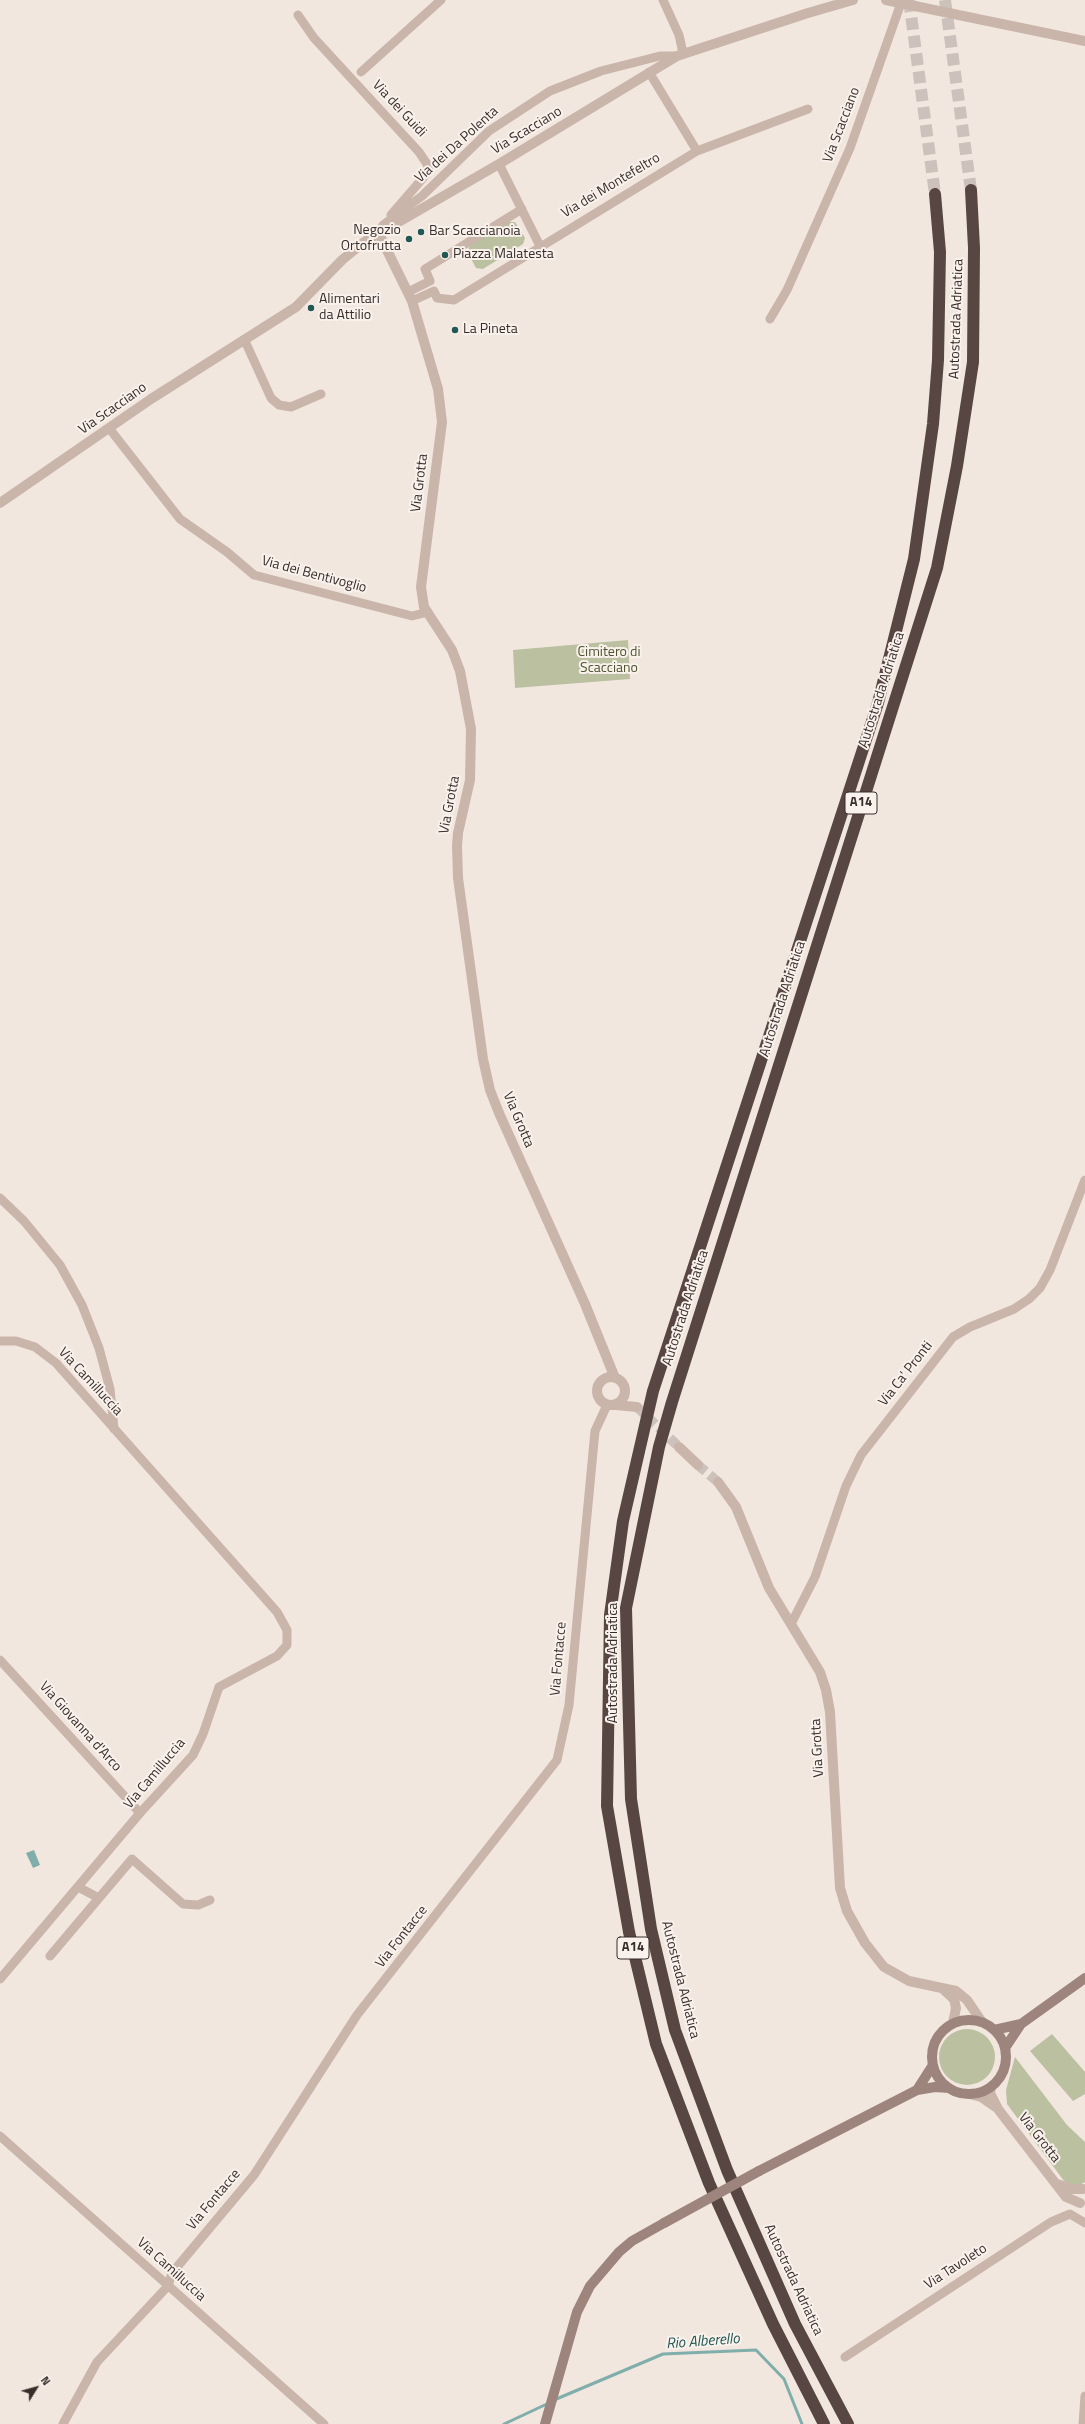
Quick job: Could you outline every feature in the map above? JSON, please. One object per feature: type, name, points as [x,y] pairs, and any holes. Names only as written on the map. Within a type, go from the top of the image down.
[{"type":"highway","name":"Autostrada Adriatica","points":[[848,2424],[792,2317],[727,2170],[675,2030],[651,1929],[631,1799],[626,1608],[659,1448],[672,1402],[937,568],[958,466],[973,362],[974,248],[971,190]]},
{"type":"highway","name":"Autostrada Adriatica","points":[[824,2424],[773,2324],[709,2183],[656,2044],[629,1932],[607,1806],[610,1615],[623,1521],[653,1391],[878,703],[914,559],[933,424],[938,360],[940,252],[935,194]]},
{"type":"main road","points":[[545,2424],[577,2312],[590,2286],[619,2252],[632,2241],[759,2171],[918,2090],[935,2086],[970,2094],[991,2087],[1004,2070],[1005,2048],[1021,2024],[1085,1978]]},
{"type":"main road","points":[[949,2088],[939,2078],[933,2065],[932,2054],[935,2042],[942,2031],[953,2023],[965,2020],[982,2022],[994,2030],[1005,2048]]},
{"type":"main road","points":[[994,2030],[1021,2024]]},
{"type":"main road","points":[[918,2090],[933,2065]]},
{"type":"street","points":[[360,72],[441,0]]},
{"type":"street","points":[[663,0],[679,35],[680,54]]},
{"type":"street","name":"Via Scacciano","points":[[0,503],[151,400],[296,307],[342,260],[381,230],[499,164],[680,54],[853,0]]},
{"type":"street","points":[[886,0],[1085,42]]},
{"type":"street","name":"Via Scacciano","points":[[770,319],[787,290],[850,148],[901,3]]},
{"type":"street","name":"Via dei Guidi","points":[[298,15],[314,38],[414,146],[427,164],[428,170],[423,178],[381,230]]},
{"type":"street","name":"Via dei Da Polenta","points":[[381,230],[422,196],[489,131],[550,91],[601,71],[660,56],[680,54]]},
{"type":"street","points":[[650,72],[697,151]]},
{"type":"street","name":"Via dei Montefeltro","points":[[540,246],[697,151],[808,109]]},
{"type":"street","points":[[410,296],[434,290],[437,298],[454,300],[540,246],[499,164]]},
{"type":"street","points":[[410,296],[430,281],[425,268],[522,209]]},
{"type":"street","name":"Via Grotta","points":[[381,230],[410,296],[438,389],[442,422],[421,587],[424,606],[452,650],[460,671],[471,730],[470,780],[458,833],[458,878],[483,1059],[490,1090],[585,1304],[615,1378]]},
{"type":"street","points":[[245,341],[271,398],[278,405],[292,407],[321,394]]},
{"type":"street","name":"Via dei Bentivoglio","points":[[109,428],[180,519],[227,552],[254,575],[412,616],[428,612]]},
{"type":"street","name":"Via Ca' Pronti","points":[[791,1624],[815,1577],[846,1486],[861,1455],[953,1337],[970,1327],[1014,1309],[1029,1299],[1040,1288],[1050,1270],[1085,1180]]},
{"type":"street","name":"Via Camilluccia","points":[[0,1198],[24,1221],[60,1265],[82,1305],[99,1348],[110,1389],[114,1429]]},
{"type":"street","name":"Via Camilluccia","points":[[0,1341],[16,1341],[35,1347],[56,1363],[277,1612],[287,1630],[287,1645],[277,1656],[219,1687],[203,1734],[193,1755],[140,1813],[0,1979]]},
{"type":"street","points":[[606,1378],[615,1378],[623,1383],[626,1393],[637,1407],[612,1405],[600,1400],[598,1388],[606,1378]]},
{"type":"street","points":[[612,1405],[622,1400],[626,1393]]},
{"type":"street","name":"Via Fontacce","points":[[63,2424],[97,2362],[168,2286],[172,2273],[254,2175],[357,2015],[557,1760],[569,1704],[595,1431],[612,1405]]},
{"type":"street","points":[[679,1446],[698,1465]]},
{"type":"street","name":"Via Grotta","points":[[718,1482],[736,1507],[769,1588],[820,1672],[826,1690],[830,1712],[840,1888],[847,1911],[865,1943],[884,1967],[909,1981],[940,1986],[956,1991],[967,2000],[982,2022]]},
{"type":"street","name":"Via Giovanna d'Arco","points":[[0,1660],[140,1813]]},
{"type":"street","points":[[50,1956],[132,1859],[183,1904],[198,1905],[210,1900]]},
{"type":"street","points":[[78,1887],[98,1898]]},
{"type":"street","points":[[940,1986],[954,1999],[956,2008],[953,2023]]},
{"type":"street","name":"Via Grotta","points":[[991,2087],[990,2093],[998,2109],[1066,2197],[1083,2205]]},
{"type":"street","name":"Via Grotta","points":[[970,2094],[981,2097],[998,2109]]},
{"type":"street","name":"Via Camilluccia","points":[[0,2136],[324,2424]]},
{"type":"street","name":"Via Grotta","points":[[1057,2184],[1071,2189],[1084,2188]]},
{"type":"street","points":[[1083,2205],[1080,2195],[1084,2188]]},
{"type":"street","name":"Via Tavoleto","points":[[845,2357],[1051,2222],[1070,2214],[1085,2223]]},
{"type":"street","points":[[1083,2424],[1085,2396]]},
{"type":"green space","points":[[507,222],[515,222],[525,238],[523,244],[483,269],[476,268],[468,253],[469,246]]},
{"type":"green space","name":"Cimitero di Scacciano","points":[[628,640],[630,679],[515,688],[513,650]]},
{"type":"green space","points":[[961,2029],[973,2029],[983,2033],[991,2041],[995,2051],[995,2063],[991,2073],[983,2081],[973,2085],[961,2085],[951,2081],[943,2073],[939,2063],[939,2051],[943,2041],[951,2033]]},
{"type":"green space","points":[[1052,2034],[1085,2072],[1085,2094],[1073,2101],[1030,2051]]},
{"type":"green space","points":[[1015,2057],[1067,2125],[1085,2142],[1085,2182],[1078,2186],[1070,2185],[1064,2181],[1007,2104],[1006,2090]]},
{"type":"water","points":[[34,1850],[40,1865],[33,1868],[26,1853]]},
{"type":"waterway","name":"Rio Alberello","points":[[554,2400],[663,2354],[756,2350],[784,2379],[802,2424]]},
{"type":"waterway","name":"Rio Alberello","points":[[504,2424],[549,2403]]},
{"type":"tunnel","points":[[909,0],[935,194]]},
{"type":"tunnel","points":[[945,0],[971,190]]},
{"type":"tunnel","points":[[637,1407],[679,1447]]},
{"type":"tunnel","points":[[698,1465],[718,1482]]},
{"type":"place","name":"Bar Scaccianoia","points":[[421,232]]},
{"type":"place","name":"Negozio Ortofrutta","points":[[409,239]]},
{"type":"place","name":"Piazza Malatesta","points":[[445,255]]},
{"type":"place","name":"Alimentari da Attilio","points":[[311,308]]},
{"type":"place","name":"La Pineta","points":[[455,330]]}]
